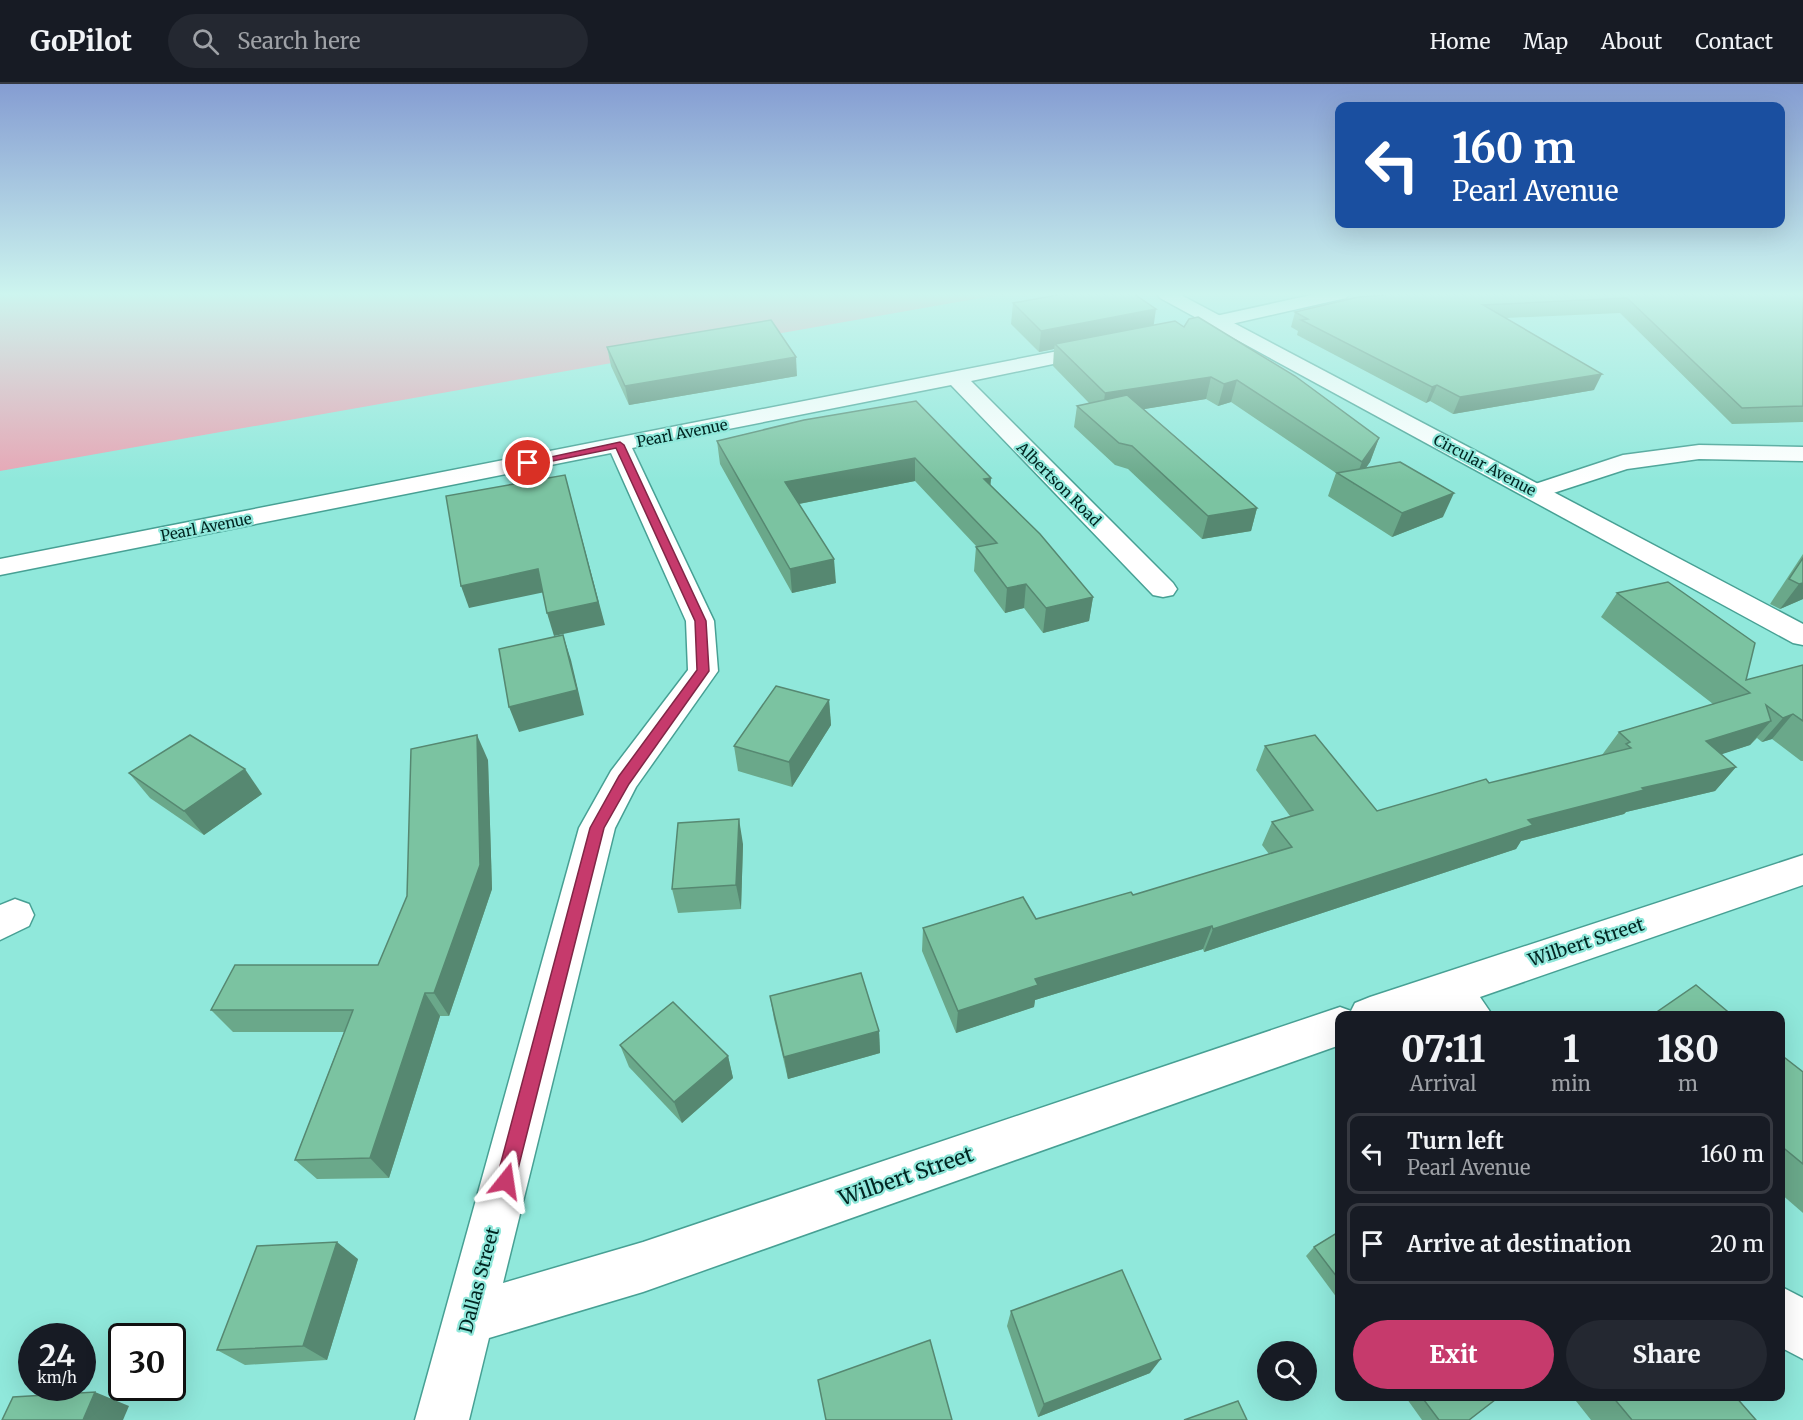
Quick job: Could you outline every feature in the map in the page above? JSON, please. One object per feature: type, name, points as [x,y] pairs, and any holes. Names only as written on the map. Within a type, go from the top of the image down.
[{"type":"street","name":"Pearl Avenue","points":[[0,567],[1061,356]]},
{"type":"street","name":"Circular Avenue","points":[[1284,356],[1803,636]]},
{"type":"street","name":"Albertson Road","points":[[956,378],[1163,589]]},
{"type":"street","name":"Dallas Street","points":[[442,1420],[597,828],[624,780],[703,671],[700,621],[620,445]]},
{"type":"street","points":[[1535,492],[1634,461],[1699,452],[1803,454]]},
{"type":"street","name":"Wilbert Street","points":[[1402,1011],[1459,1002],[1803,870]]},
{"type":"street","name":"Wilbert Street","points":[[469,1318],[643,1267],[1335,1028]]},
{"type":"street","points":[[1785,1316],[1803,1333]]},
{"type":"shaded area","points":[[0,356],[650,356],[0,471]]},
{"type":"building","points":[[611,356],[796,357],[625,386]]},
{"type":"building","points":[[1068,356],[1263,356],[1295,376],[1379,438],[1362,462],[1237,380],[1224,384],[1211,377],[1105,393]]},
{"type":"building","points":[[1372,356],[1572,356],[1602,374],[1460,397],[1437,385],[1432,387]]},
{"type":"building","points":[[1688,356],[1803,356],[1803,406],[1742,408]]},
{"type":"building","points":[[1127,395],[1257,508],[1208,516],[1132,446],[1119,443],[1077,406]]},
{"type":"building","points":[[916,401],[991,478],[984,479],[1040,534],[1093,597],[1046,608],[1026,584],[1007,588],[976,547],[997,543],[915,458],[785,482],[834,559],[790,569],[717,441],[804,420]]},
{"type":"building","points":[[1400,462],[1454,493],[1402,513],[1337,473]]},
{"type":"building","points":[[565,475],[598,602],[547,613],[538,569],[461,586],[446,496]]},
{"type":"building","points":[[1803,558],[1803,583],[1799,584],[1789,579]]},
{"type":"building","points":[[1668,582],[1755,643],[1746,680],[1803,665],[1803,721],[1793,714],[1783,718],[1766,705],[1771,721],[1706,741],[1736,767],[1642,788],[1644,790],[1528,820],[1533,825],[1213,929],[1212,926],[1035,979],[1038,985],[958,1011],[923,928],[1023,897],[1036,919],[1131,892],[1133,895],[1292,847],[1272,822],[1313,810],[1265,746],[1315,735],[1377,811],[1486,779],[1489,783],[1631,748],[1626,744],[1630,742],[1619,732],[1750,693],[1617,593]]},
{"type":"building","points":[[563,635],[577,690],[509,707],[499,649]]},
{"type":"building","points":[[776,686],[829,700],[789,762],[734,746]]},
{"type":"building","points":[[190,735],[245,769],[184,811],[129,773]]},
{"type":"building","points":[[477,735],[480,865],[434,993],[425,993],[370,1158],[295,1160],[353,1010],[211,1010],[235,965],[378,965],[407,896],[411,749]]},
{"type":"building","points":[[739,819],[736,885],[672,889],[678,823]]},
{"type":"building","points":[[861,973],[879,1031],[784,1057],[770,996]]},
{"type":"building","points":[[1696,985],[1727,1011],[1658,1011]]},
{"type":"building","points":[[673,1002],[728,1056],[674,1102],[620,1045]]},
{"type":"building","points":[[1785,1058],[1803,1072],[1803,1164],[1785,1149]]},
{"type":"building","points":[[1335,1234],[1335,1274],[1314,1247]]},
{"type":"building","points":[[337,1242],[303,1346],[217,1350],[257,1246]]},
{"type":"building","points":[[1122,1270],[1161,1359],[1044,1404],[1011,1311]]},
{"type":"building","points":[[930,1340],[952,1420],[826,1420],[818,1380]]},
{"type":"building","points":[[13,1397],[18,1397],[18,1401],[91,1401],[83,1420],[2,1420]]},
{"type":"building","points":[[1238,1401],[1247,1420],[1184,1420]]},
{"type":"building","points":[[1425,1401],[1494,1401],[1469,1420],[1439,1420]]},
{"type":"building","points":[[1616,1401],[1739,1401],[1756,1420],[1632,1420]]},
{"type":"route","points":[[506,1181],[585,882],[597,828],[624,780],[703,671],[700,621],[620,445],[528,463]]}]
